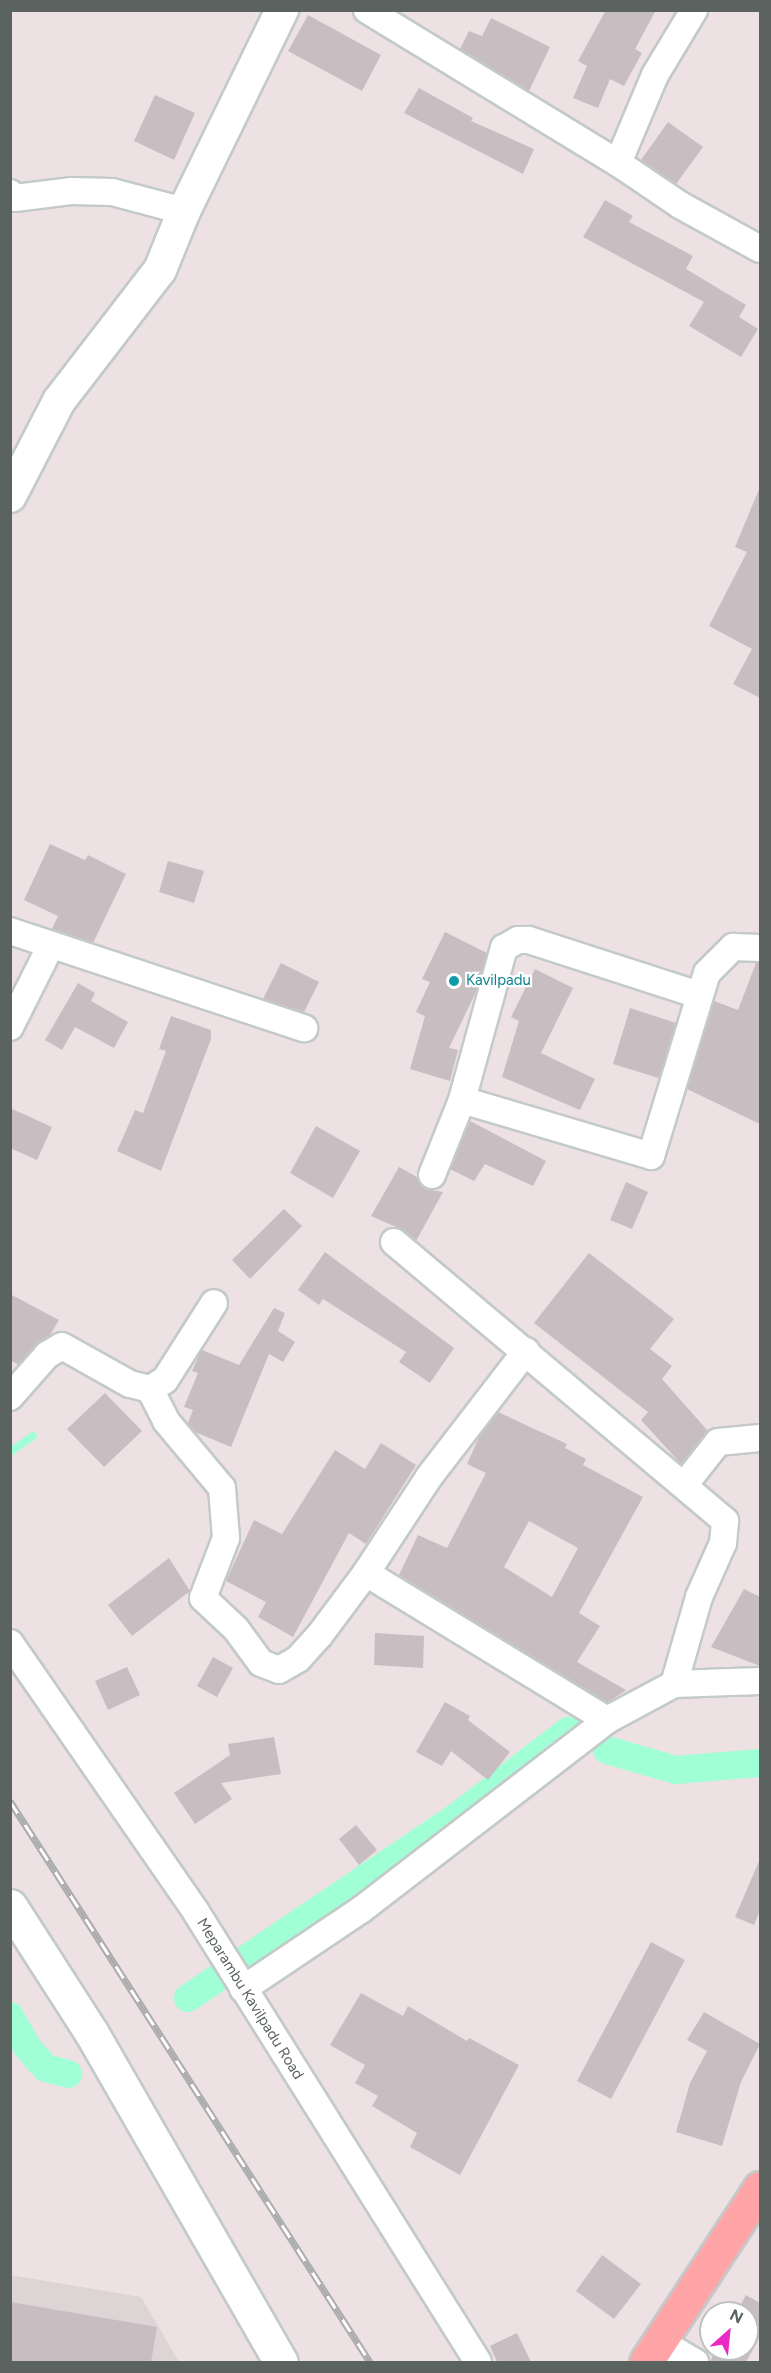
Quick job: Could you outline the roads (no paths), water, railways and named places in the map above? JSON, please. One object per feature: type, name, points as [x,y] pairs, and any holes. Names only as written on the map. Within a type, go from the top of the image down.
[{"type":"main road","points":[[10,1906],[91,2032],[281,2362]]},
{"type":"main road","points":[[652,2352],[760,2188]]},
{"type":"street","points":[[10,496],[59,401],[160,270],[184,211],[282,10]]},
{"type":"street","points":[[367,10],[618,162],[680,206],[758,242]]},
{"type":"street","points":[[618,162],[655,75],[694,10]]},
{"type":"street","points":[[12,201],[71,191],[112,192],[184,211]]},
{"type":"street","points":[[10,931],[304,1028]]},
{"type":"street","points":[[432,1175],[462,1100],[504,948],[518,940],[530,940],[699,994]]},
{"type":"street","points":[[10,1027],[51,945]]},
{"type":"street","points":[[462,1100],[651,1156],[707,973],[733,947],[760,948]]},
{"type":"street","points":[[394,1242],[685,1484],[725,1521],[723,1543],[699,1597],[674,1684]]},
{"type":"street","points":[[10,1397],[47,1355],[62,1346],[130,1384],[150,1389],[165,1380],[214,1303]]},
{"type":"street","points":[[150,1389],[166,1421],[222,1488],[226,1538],[203,1598],[236,1629],[261,1663],[279,1670],[298,1659],[366,1574],[429,1477],[526,1352]]},
{"type":"street","points":[[685,1484],[718,1442],[760,1438]]},
{"type":"street","points":[[366,1574],[607,1720]]},
{"type":"street","name":"Meparambu Kavilpadu Road","points":[[10,1643],[196,1912],[478,2362]]},
{"type":"street","points":[[243,1989],[362,1909],[587,1738],[607,1720],[674,1684],[760,1682]]},
{"type":"street","points":[[652,2352],[695,2362]]},
{"type":"waterway","points":[[10,1452],[33,1436]]},
{"type":"waterway","points":[[188,1998],[459,1815],[568,1731]]},
{"type":"waterway","points":[[607,1750],[676,1770],[760,1763]]},
{"type":"waterway","points":[[10,2016],[27,2047],[46,2068],[68,2074]]},
{"type":"railway","points":[[10,1801],[370,2362]]},
{"type":"place","name":"Kavilpadu","points":[[454,981]]}]
